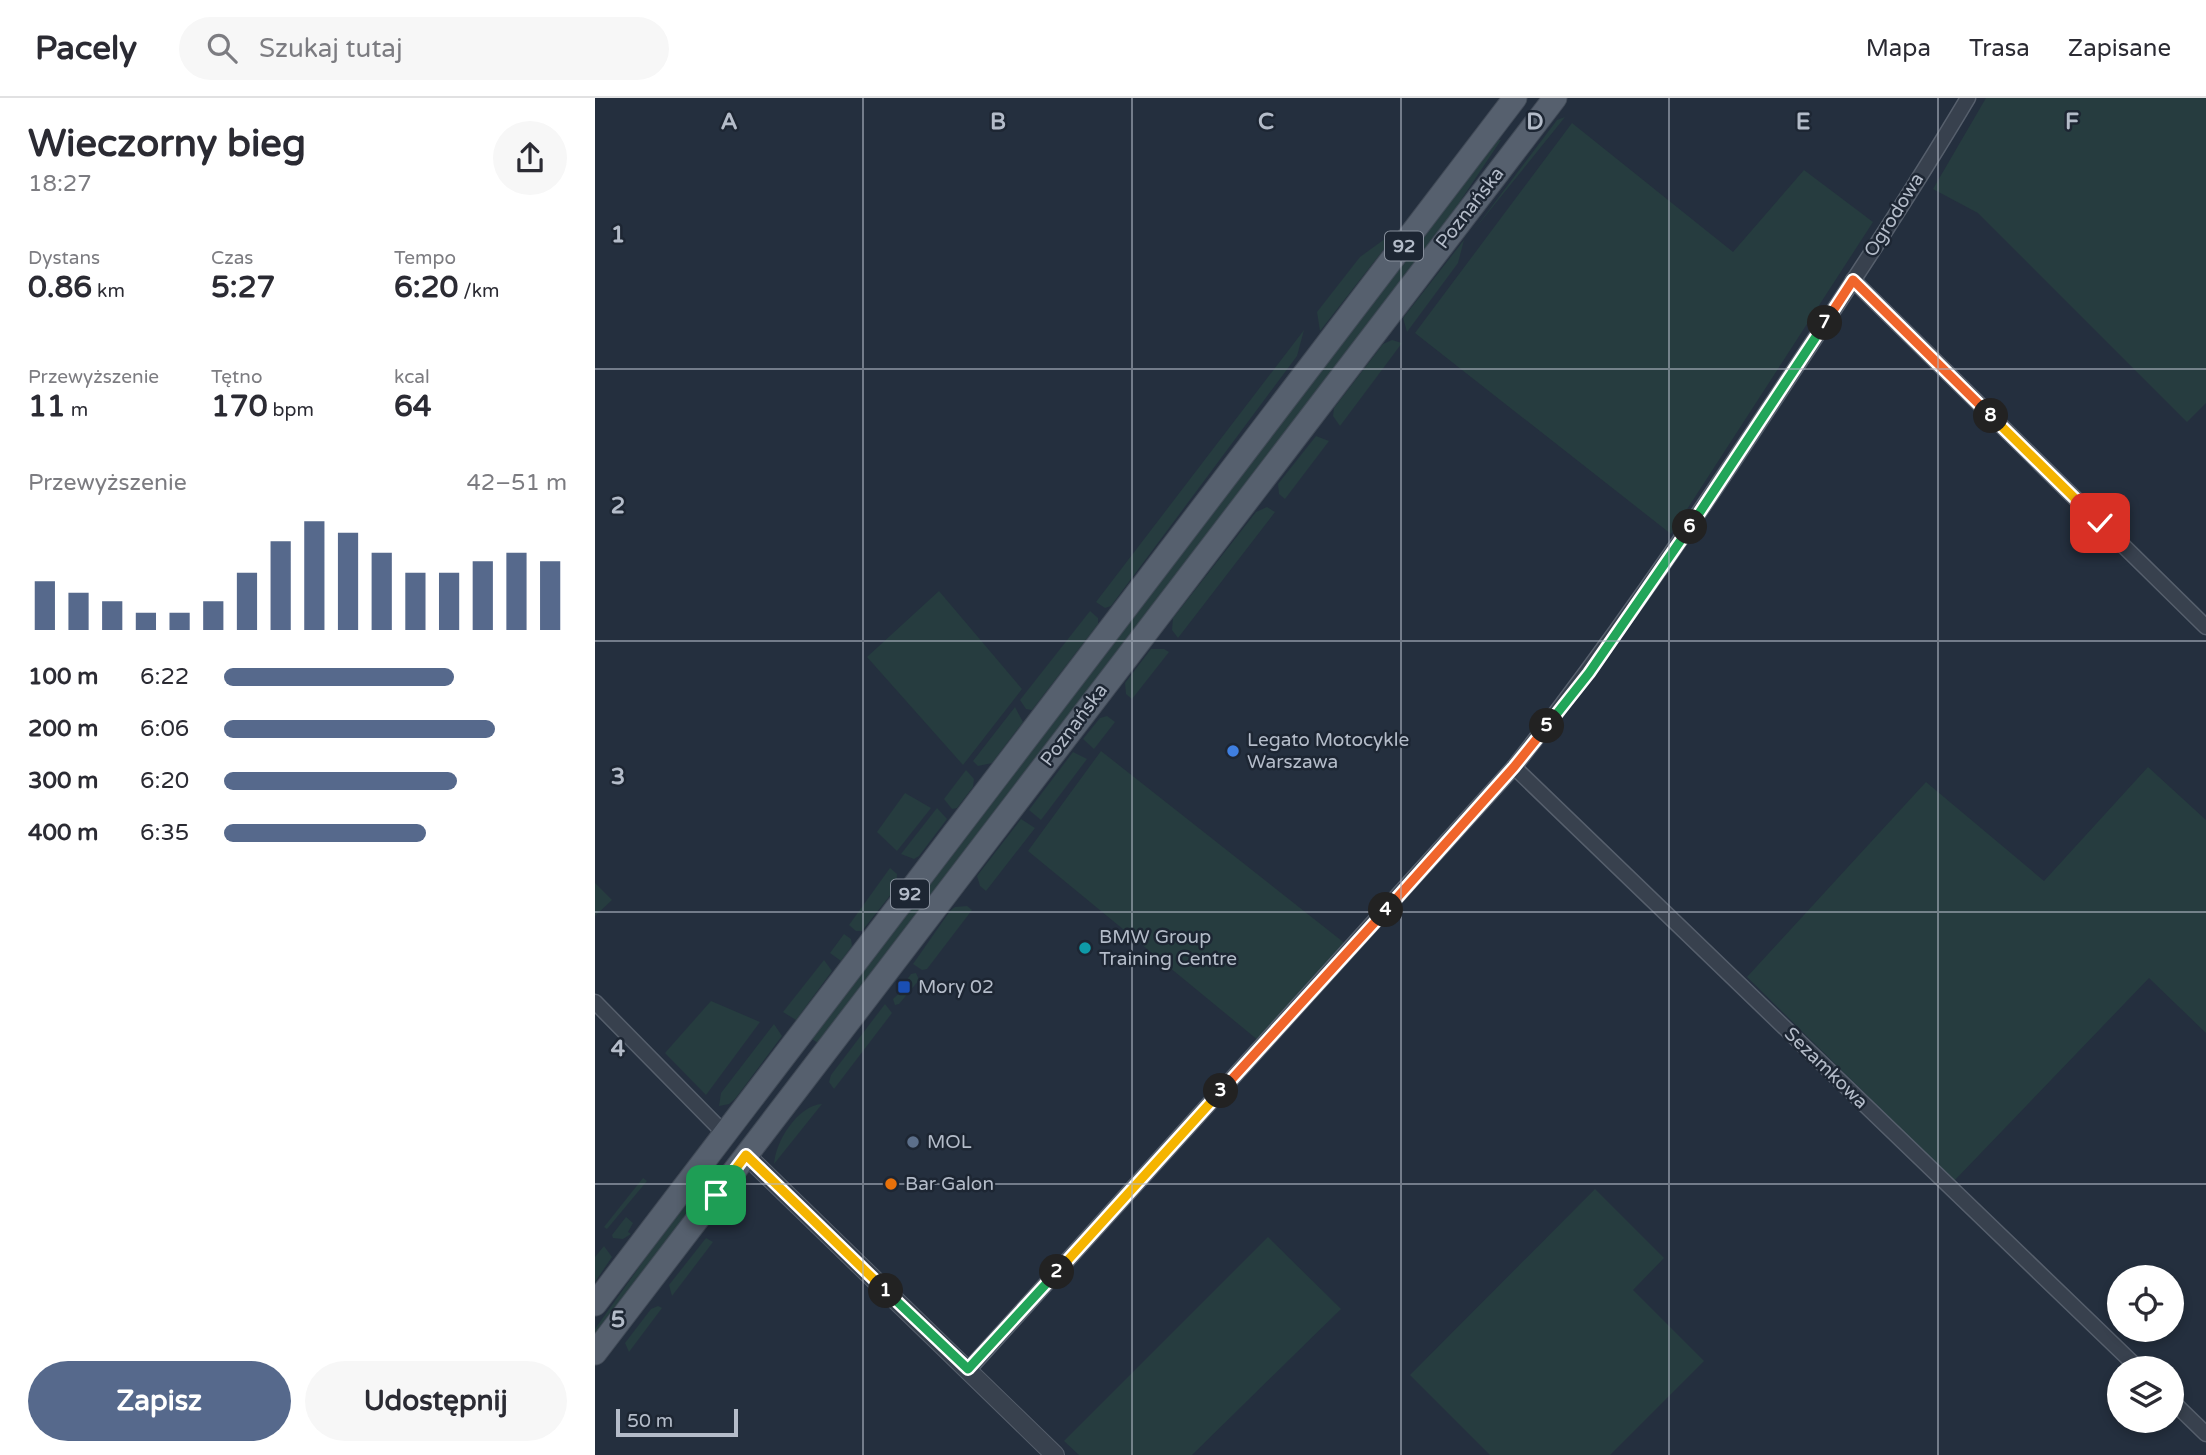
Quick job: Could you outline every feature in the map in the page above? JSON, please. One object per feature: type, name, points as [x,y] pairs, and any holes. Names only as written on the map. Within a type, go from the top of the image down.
[{"type":"main road","name":"Poznańska","points":[[595,1304],[1515,98]]},
{"type":"main road","name":"Poznańska","points":[[595,1353],[1555,98]]},
{"type":"street","name":"Ogrodowa","points":[[968,1369],[1514,767],[1589,673],[1650,588],[1853,280],[1968,98]]},
{"type":"street","points":[[1853,280],[2206,628]]},
{"type":"street","name":"Sezamkowa","points":[[1514,767],[2126,1356]]},
{"type":"street","points":[[595,1002],[726,1135]]},
{"type":"street","points":[[746,1155],[1055,1455]]},
{"type":"street","points":[[2184,1413],[2206,1434]]},
{"type":"green space","points":[[1986,98],[2206,98],[2206,403],[2187,422],[1978,213],[1933,189]]},
{"type":"green space","points":[[1565,117],[1474,230],[1557,120]]},
{"type":"green space","points":[[1572,123],[1733,252],[1804,170],[1873,222],[1671,534],[1415,333]]},
{"type":"green space","points":[[1496,140],[1501,140],[1449,218],[818,1043],[810,1038]]},
{"type":"green space","points":[[1393,233],[1395,235],[1320,331],[1317,312],[1360,257]]},
{"type":"green space","points":[[1464,240],[1458,263],[1407,332],[1403,318]]},
{"type":"green space","points":[[1304,330],[1297,356],[1111,606],[1105,608],[1096,602]]},
{"type":"green space","points":[[1392,340],[1402,343],[1340,426],[1333,416],[1334,408],[1383,344]]},
{"type":"green space","points":[[1316,436],[1329,441],[1285,499],[1279,494],[1278,484]]},
{"type":"green space","points":[[1267,507],[1275,512],[1178,638],[1172,630],[1173,618],[1256,512]]},
{"type":"green space","points":[[939,591],[1022,689],[963,765],[867,657]]},
{"type":"green space","points":[[1090,611],[1098,618],[1098,624],[1032,710],[1026,709],[1020,700]]},
{"type":"green space","points":[[1151,649],[1164,649],[1169,652],[1132,699],[1126,694],[1125,683]]},
{"type":"green space","points":[[1015,707],[1023,722],[992,763],[978,766],[973,761]]},
{"type":"green space","points":[[1107,716],[1115,722],[1094,749],[1083,739],[1100,718]]},
{"type":"green space","points":[[1101,751],[1347,945],[1259,1041],[1028,851]]},
{"type":"green space","points":[[1073,752],[1087,759],[1041,820],[1029,810]]},
{"type":"green space","points":[[2148,767],[2206,820],[2206,1033],[2149,978],[1954,1181],[1747,977],[1926,782],[2044,881]]},
{"type":"green space","points":[[966,770],[974,779],[973,787],[957,808],[952,809],[944,799]]},
{"type":"green space","points":[[905,793],[931,808],[897,851],[877,832]]},
{"type":"green space","points":[[937,808],[947,819],[919,856],[914,859],[901,854]]},
{"type":"green space","points":[[1021,819],[1035,828],[986,891],[980,886],[977,876]]},
{"type":"green space","points":[[890,868],[897,874],[896,888],[862,931],[856,931],[849,925]]},
{"type":"green space","points":[[595,883],[612,900],[595,916]]},
{"type":"green space","points":[[967,906],[972,910],[927,969],[922,970],[913,964],[950,911],[955,907]]},
{"type":"green space","points":[[844,934],[851,939],[852,946],[841,961],[830,953]]},
{"type":"green space","points":[[824,960],[832,971],[796,1020],[783,1012]]},
{"type":"green space","points":[[916,973],[919,980],[899,1004],[895,1005],[893,999],[909,984],[906,981],[911,974]]},
{"type":"green space","points":[[711,1001],[760,1022],[706,1095],[665,1053]]},
{"type":"green space","points":[[885,1004],[892,1013],[834,1089],[829,1082],[831,1075]]},
{"type":"green space","points":[[774,1024],[782,1036],[735,1099],[729,1104],[719,1106],[721,1093]]},
{"type":"green space","points":[[822,1104],[774,1164],[775,1155],[789,1126],[805,1111]]},
{"type":"green space","points":[[643,1178],[647,1181],[607,1229],[604,1227]]},
{"type":"green space","points":[[696,1187],[704,1193],[595,1337],[595,1329]]},
{"type":"green space","points":[[1595,1189],[1664,1258],[1633,1290],[1704,1361],[1610,1455],[1490,1455],[1410,1375]]},
{"type":"green space","points":[[626,1217],[633,1223],[628,1232],[631,1234],[623,1239],[613,1238],[612,1235]]},
{"type":"green space","points":[[1268,1237],[1341,1309],[1192,1455],[1079,1455],[1064,1441]]},
{"type":"green space","points":[[706,1238],[713,1242],[672,1296],[669,1285]]},
{"type":"green space","points":[[604,1246],[612,1257],[595,1282],[595,1257]]},
{"type":"green space","points":[[658,1306],[662,1308],[629,1352],[625,1343],[651,1309]]},
{"type":"place","name":"Legato Motocykle Warszawa","points":[[1233,751]]},
{"type":"place","name":"BMW Group Training Centre","points":[[1085,948]]},
{"type":"place","name":"Mory 02","points":[[904,987]]},
{"type":"place","name":"MOL","points":[[913,1142]]},
{"type":"place","name":"Bar Galon","points":[[891,1184]]},
{"type":"route","points":[[716,1195],[746,1155],[968,1369],[1514,767],[1589,673],[1650,588],[1853,280],[2100,523]]}]
